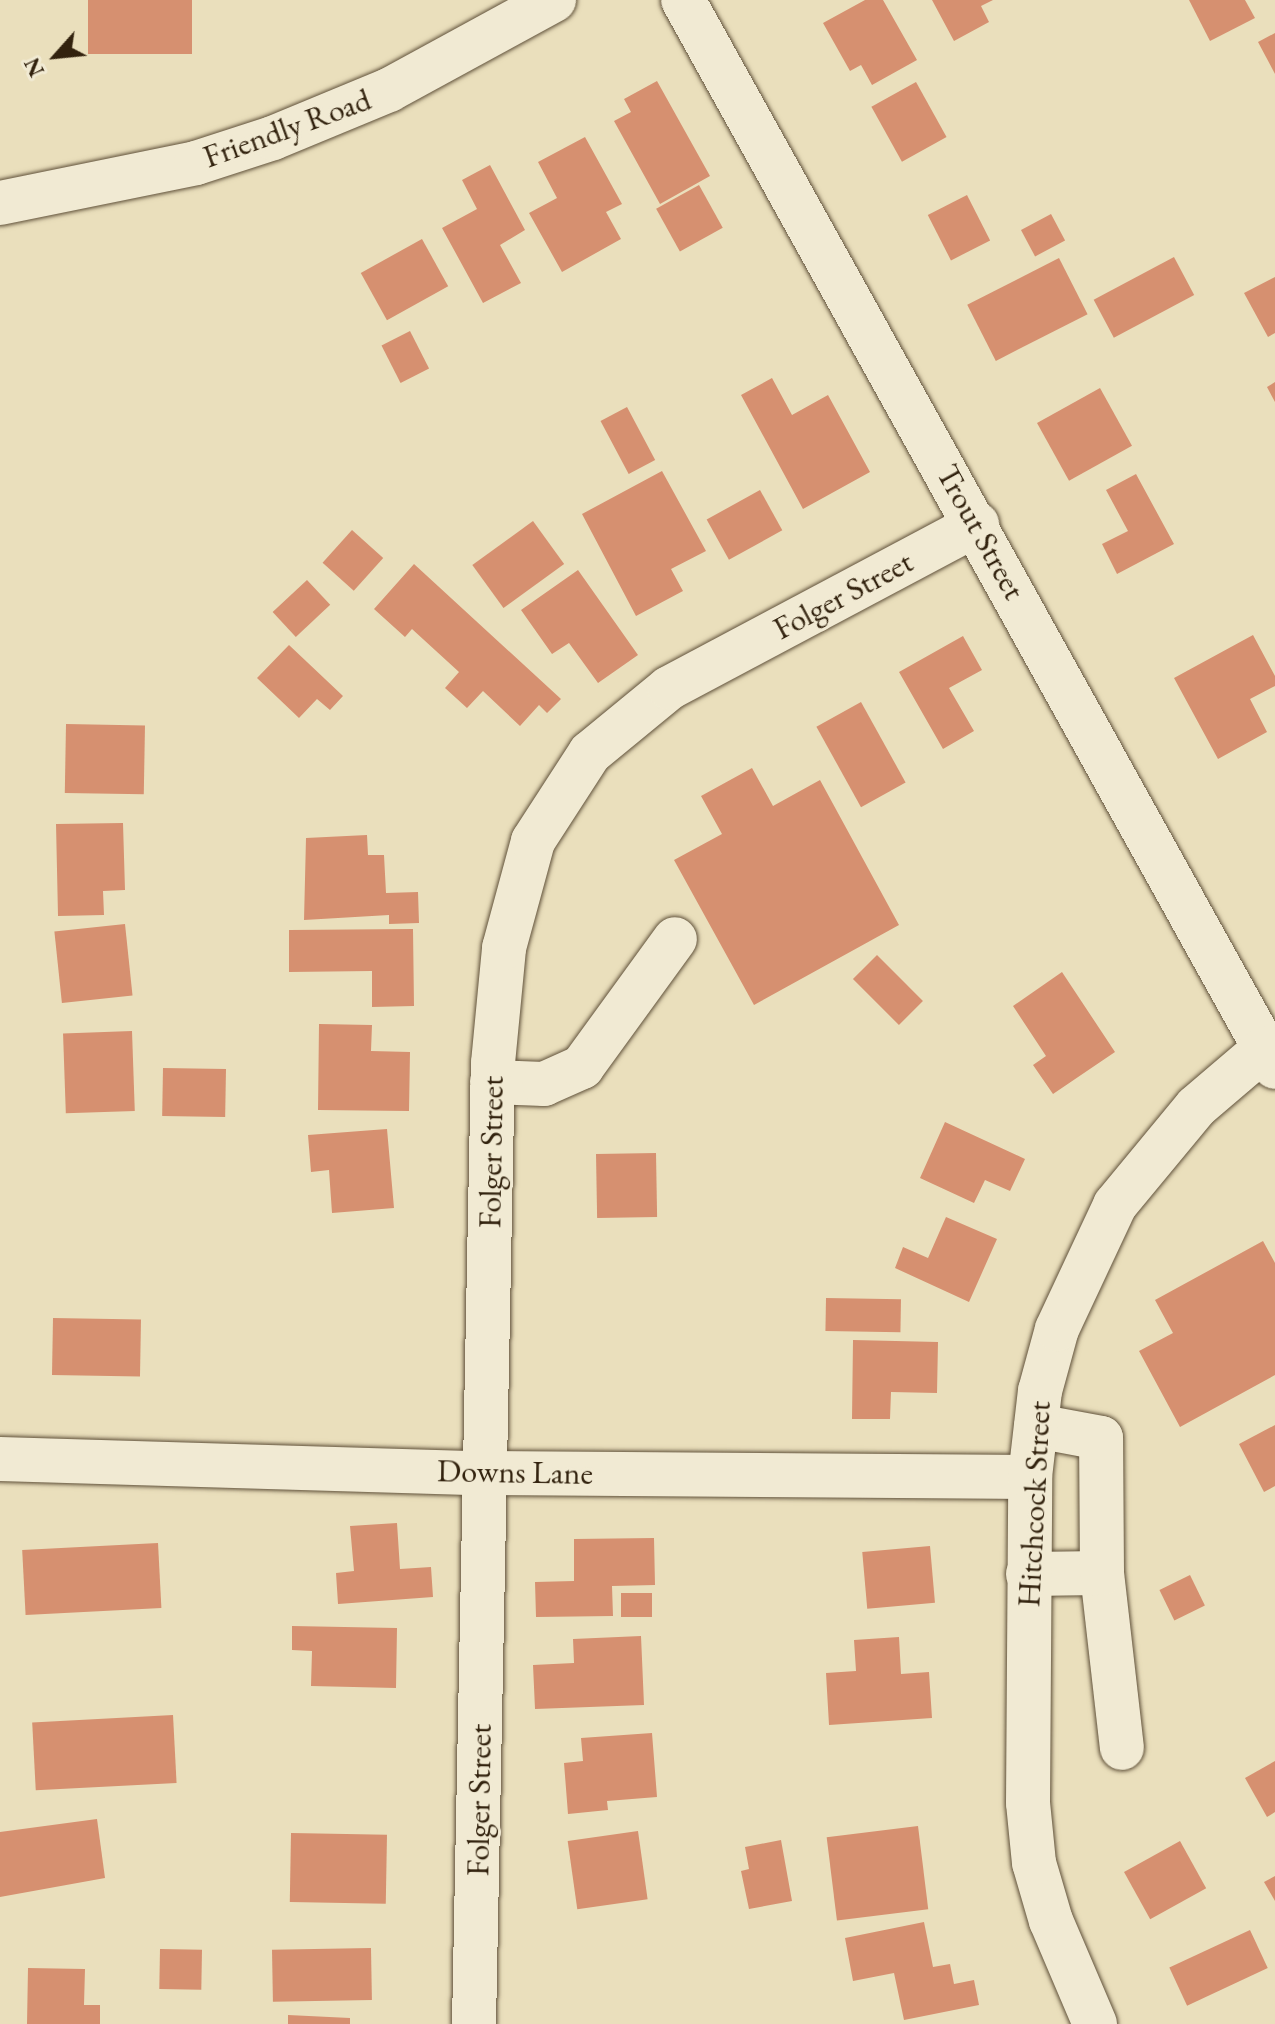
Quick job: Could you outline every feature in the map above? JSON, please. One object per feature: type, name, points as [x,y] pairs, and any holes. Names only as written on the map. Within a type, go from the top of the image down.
[{"type":"street","name":"Friendly Road","points":[[0,203],[182,166],[273,138],[389,90],[554,0]]},
{"type":"street","name":"Trout Street","points":[[683,0],[977,524],[1270,1058]]},
{"type":"street","name":"Folger Street","points":[[474,2024],[492,1082],[504,948],[533,841],[590,753],[669,688],[977,524]]},
{"type":"street","points":[[492,1082],[544,1084],[582,1067],[675,939]]},
{"type":"street","name":"Hitchcock Street","points":[[1095,2024],[1051,1921],[1034,1863],[1025,1751],[1030,1477],[1036,1426],[1057,1329],[1115,1205],[1196,1107],[1270,1058]]},
{"type":"street","points":[[1036,1426],[1101,1438],[1102,1573],[1122,1748]]},
{"type":"street","name":"Downs Lane","points":[[0,1459],[486,1473],[1030,1477]]},
{"type":"street","points":[[1028,1574],[1102,1573]]},
{"type":"building","points":[[88,0],[192,0],[192,54],[88,54]]},
{"type":"building","points":[[865,0],[883,0],[917,60],[872,85],[861,65],[850,71],[823,23]]},
{"type":"building","points":[[932,0],[993,0],[981,6],[989,22],[954,41]]},
{"type":"building","points":[[1189,0],[1245,0],[1255,18],[1210,41]]},
{"type":"building","points":[[1275,33],[1275,74],[1258,42]]},
{"type":"building","points":[[657,81],[710,176],[660,204],[614,121],[631,112],[624,99]]},
{"type":"building","points":[[916,82],[947,137],[902,162],[871,107]]},
{"type":"building","points":[[585,137],[622,204],[606,212],[621,239],[562,272],[529,213],[557,198],[538,162]]},
{"type":"building","points":[[490,165],[525,230],[500,245],[521,283],[483,303],[442,228],[477,209],[462,180]]},
{"type":"building","points":[[699,185],[723,228],[680,252],[656,209]]},
{"type":"building","points":[[967,195],[990,240],[951,260],[928,215]]},
{"type":"building","points":[[1051,214],[1065,240],[1035,256],[1021,230]]},
{"type":"building","points":[[422,239],[448,286],[387,320],[361,273]]},
{"type":"building","points":[[1174,257],[1194,295],[1114,338],[1094,300]]},
{"type":"building","points":[[1059,258],[1088,314],[996,361],[967,305]]},
{"type":"building","points":[[1275,277],[1275,333],[1268,337],[1244,293]]},
{"type":"building","points":[[410,331],[429,368],[401,383],[381,346]]},
{"type":"building","points":[[772,378],[792,415],[828,395],[870,472],[803,509],[741,395]]},
{"type":"building","points":[[1275,382],[1275,402],[1267,387]]},
{"type":"building","points":[[1100,388],[1132,446],[1069,481],[1037,423]]},
{"type":"building","points":[[627,407],[655,460],[629,474],[601,421]]},
{"type":"building","points":[[662,471],[706,551],[671,569],[683,591],[636,616],[582,514]]},
{"type":"building","points":[[1136,474],[1174,544],[1117,574],[1102,544],[1128,531],[1106,490]]},
{"type":"building","points":[[760,490],[782,530],[729,560],[707,520]]},
{"type":"building","points":[[533,521],[564,564],[503,608],[472,565]]},
{"type":"building","points":[[352,530],[383,558],[354,591],[323,563]]},
{"type":"building","points":[[414,564],[561,699],[547,713],[539,705],[520,726],[483,691],[467,708],[445,688],[459,672],[412,629],[405,637],[374,609]]},
{"type":"building","points":[[578,570],[638,655],[598,683],[569,643],[552,654],[521,610]]},
{"type":"building","points":[[307,580],[330,605],[296,637],[273,612]]},
{"type":"building","points":[[1253,635],[1275,676],[1275,686],[1250,699],[1267,732],[1218,759],[1174,678]]},
{"type":"building","points":[[963,636],[982,670],[949,688],[974,731],[943,749],[899,672]]},
{"type":"building","points":[[289,645],[343,696],[330,710],[317,699],[299,718],[257,678]]},
{"type":"building","points":[[861,702],[906,782],[861,807],[816,727]]},
{"type":"building","points":[[66,724],[145,725],[144,794],[65,793]]},
{"type":"building","points":[[752,768],[773,806],[820,780],[899,925],[754,1005],[674,860],[722,834],[701,796]]},
{"type":"building","points":[[123,823],[125,890],[103,891],[104,915],[58,916],[56,824]]},
{"type":"building","points":[[367,835],[368,855],[384,855],[386,893],[418,892],[419,923],[389,924],[389,915],[304,920],[306,838]]},
{"type":"building","points":[[125,924],[133,996],[62,1003],[54,931]]},
{"type":"building","points":[[413,929],[414,1006],[372,1007],[372,971],[289,972],[289,930]]},
{"type":"building","points":[[877,955],[923,1001],[899,1025],[853,979]]},
{"type":"building","points":[[1062,972],[1115,1052],[1053,1094],[1033,1065],[1046,1056],[1013,1006]]},
{"type":"building","points":[[319,1024],[372,1025],[371,1051],[410,1052],[409,1111],[318,1110]]},
{"type":"building","points":[[132,1031],[135,1111],[66,1113],[63,1033]]},
{"type":"building","points":[[163,1068],[226,1069],[225,1117],[162,1116]]},
{"type":"building","points":[[945,1122],[1025,1159],[1010,1191],[985,1180],[974,1203],[920,1178]]},
{"type":"building","points":[[387,1129],[394,1208],[332,1213],[329,1170],[311,1172],[308,1135]]},
{"type":"building","points":[[656,1153],[657,1217],[597,1218],[596,1154]]},
{"type":"building","points":[[946,1217],[997,1239],[969,1302],[895,1268],[903,1247],[928,1258]]},
{"type":"building","points":[[1263,1241],[1275,1263],[1275,1375],[1180,1427],[1139,1351],[1173,1333],[1155,1300]]},
{"type":"building","points":[[826,1298],[901,1299],[900,1332],[825,1331]]},
{"type":"building","points":[[53,1318],[141,1320],[140,1377],[52,1375]]},
{"type":"building","points":[[853,1340],[938,1342],[937,1393],[891,1392],[890,1419],[852,1419]]},
{"type":"building","points":[[1275,1425],[1275,1486],[1264,1492],[1239,1444]]},
{"type":"building","points":[[397,1523],[400,1569],[431,1567],[433,1597],[338,1604],[336,1573],[354,1571],[350,1526]]},
{"type":"building","points":[[654,1538],[655,1585],[612,1586],[613,1616],[536,1617],[535,1582],[574,1581],[574,1539]]},
{"type":"building","points":[[158,1543],[161,1608],[26,1615],[22,1550]]},
{"type":"building","points":[[930,1546],[935,1603],[867,1609],[862,1552]]},
{"type":"building","points":[[1190,1575],[1205,1606],[1174,1620],[1159,1590]]},
{"type":"building","points":[[621,1593],[652,1593],[652,1617],[621,1617]]},
{"type":"building","points":[[292,1626],[397,1628],[396,1688],[311,1686],[312,1651],[292,1650]]},
{"type":"building","points":[[641,1636],[644,1705],[535,1709],[533,1665],[574,1663],[573,1639]]},
{"type":"building","points":[[899,1637],[901,1674],[929,1672],[932,1718],[829,1725],[826,1673],[856,1671],[854,1640]]},
{"type":"building","points":[[173,1715],[177,1783],[36,1790],[32,1722]]},
{"type":"building","points":[[652,1733],[657,1797],[607,1801],[608,1810],[568,1814],[564,1763],[583,1761],[581,1738]]},
{"type":"building","points":[[1275,1761],[1275,1812],[1267,1817],[1245,1778]]},
{"type":"building","points":[[97,1819],[105,1878],[0,1897],[0,1832]]},
{"type":"building","points":[[918,1826],[928,1909],[837,1921],[827,1837]]},
{"type":"building","points":[[638,1831],[648,1899],[577,1909],[568,1841]]},
{"type":"building","points":[[291,1833],[387,1835],[386,1904],[290,1902]]},
{"type":"building","points":[[781,1840],[792,1901],[749,1909],[741,1871],[749,1869],[745,1847]]},
{"type":"building","points":[[1180,1841],[1206,1888],[1150,1919],[1124,1872]]},
{"type":"building","points":[[1275,1876],[1275,1901],[1264,1882]]},
{"type":"building","points":[[924,1922],[933,1967],[950,1964],[954,1984],[974,1980],[979,2005],[904,2020],[894,1973],[853,1981],[845,1938]]},
{"type":"building","points":[[1250,1930],[1268,1968],[1187,2006],[1169,1968]]},
{"type":"building","points":[[371,1948],[372,2000],[273,2002],[272,1950]]},
{"type":"building","points":[[160,1949],[202,1950],[201,1990],[159,1989]]},
{"type":"building","points":[[28,1968],[85,1969],[84,2005],[100,2005],[100,2024],[27,2024]]},
{"type":"building","points":[[288,2015],[350,2018],[350,2024],[288,2024]]}]
